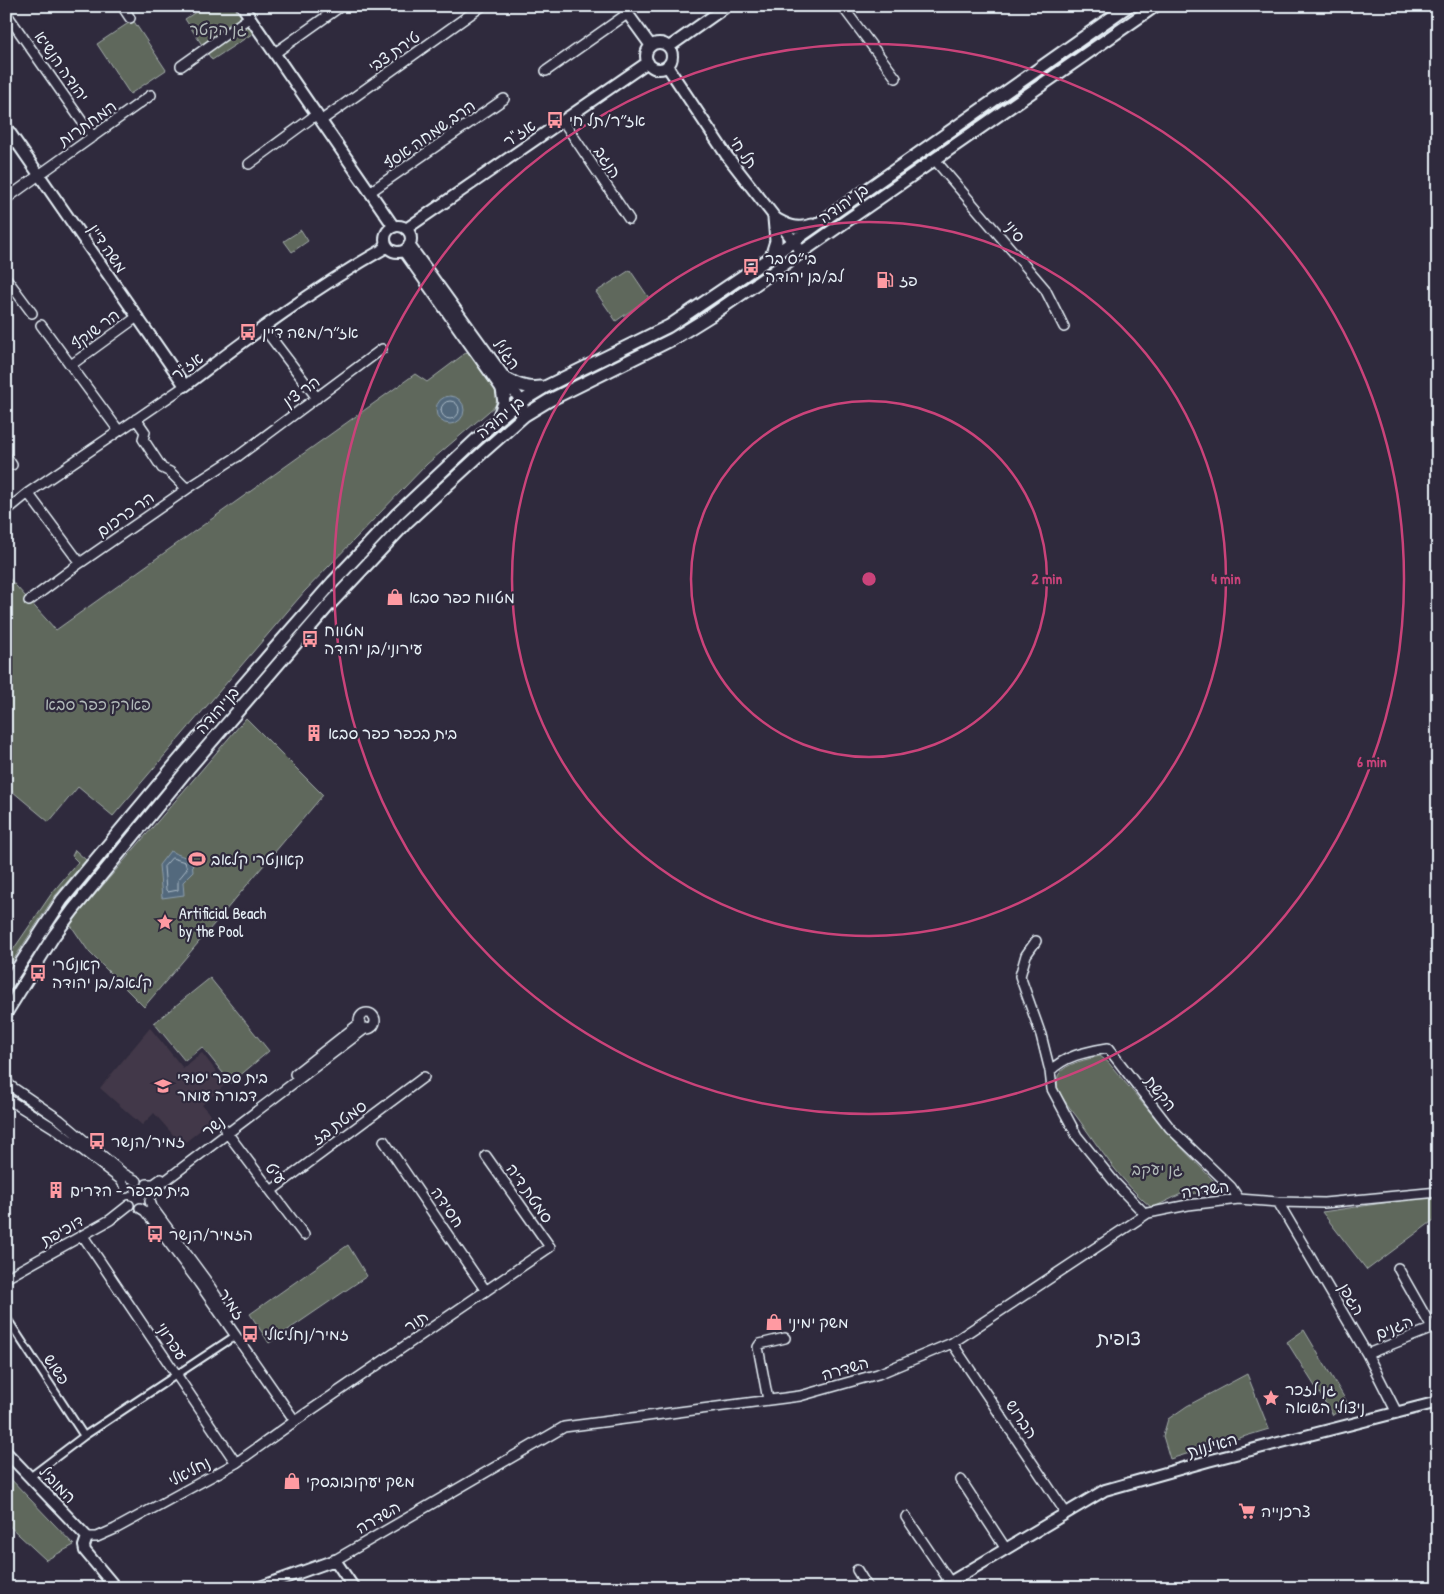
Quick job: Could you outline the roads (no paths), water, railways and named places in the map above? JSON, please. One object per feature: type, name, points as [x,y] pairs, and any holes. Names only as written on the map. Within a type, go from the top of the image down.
[{"type":"main road","name":"בן יהודה","points":[[6,986],[62,900],[288,633],[397,514],[498,419],[546,387],[669,326],[1128,6]]},
{"type":"main road","name":"בן יהודה","points":[[6,1013],[53,937],[73,910],[188,769],[329,605],[407,522],[525,415],[548,401],[673,338],[710,316],[1155,6]]},
{"type":"main road","points":[[774,218],[793,228],[816,224]]},
{"type":"main road","points":[[771,256],[776,241],[774,218]]},
{"type":"main road","points":[[505,378],[524,387],[546,387]]},
{"type":"main road","points":[[498,419],[504,403],[502,389]]},
{"type":"street","points":[[122,6],[130,18]]},
{"type":"street","points":[[242,6],[394,227]]},
{"type":"street","points":[[275,53],[341,6]]},
{"type":"street","name":"טירת צבי","points":[[249,164],[482,6]]},
{"type":"street","points":[[668,46],[727,6]]},
{"type":"street","points":[[842,6],[896,78]]},
{"type":"street","points":[[546,71],[625,10],[651,46]]},
{"type":"street","name":"יהודה הנשיא","points":[[6,12],[93,137]]},
{"type":"street","points":[[181,66],[250,17]]},
{"type":"street","points":[[661,43],[668,46],[671,58],[667,66],[655,68],[648,62],[646,54],[651,46],[661,43]]},
{"type":"street","name":"אז\"ר","points":[[406,229],[648,62]]},
{"type":"street","name":"תל חי","points":[[667,66],[727,156],[802,252]]},
{"type":"street","name":"המחתרות","points":[[6,200],[151,96]]},
{"type":"street","name":"הרב שמחה אסף","points":[[370,192],[504,100]]},
{"type":"street","name":"הנגב","points":[[563,121],[629,219]]},
{"type":"street","name":"משה דיין","points":[[6,127],[185,386]]},
{"type":"street","name":"סיני","points":[[935,160],[1045,289],[1064,327]]},
{"type":"street","points":[[398,226],[406,229],[411,238],[407,248],[393,251],[387,247],[387,231],[398,226]]},
{"type":"street","name":"אז\"ר","points":[[6,511],[28,493],[185,386],[263,327],[344,272],[387,247]]},
{"type":"street","name":"הגליל","points":[[407,248],[505,378],[525,415]]},
{"type":"street","name":"הגליל","points":[[407,248],[502,389],[518,404]]},
{"type":"street","points":[[6,278],[32,313]]},
{"type":"street","name":"הר שוקף","points":[[72,366],[137,317]]},
{"type":"street","name":"הר שוקף","points":[[41,325],[119,431]]},
{"type":"street","points":[[263,327],[317,398]]},
{"type":"street","name":"הר צין","points":[[187,489],[236,457],[382,349]]},
{"type":"street","points":[[136,419],[145,432],[143,439],[162,468],[170,472],[187,489]]},
{"type":"street","points":[[6,456],[12,464]]},
{"type":"street","name":"הר כרכום","points":[[29,601],[80,563],[187,489]]},
{"type":"street","points":[[28,493],[80,563]]},
{"type":"street","points":[[1036,941],[1026,955],[1020,976],[1042,1035],[1052,1089],[1077,1136],[1116,1184],[1145,1214]]},
{"type":"street","name":"נשר","points":[[151,1197],[157,1188],[226,1132],[363,1026]]},
{"type":"street","name":"הקשת","points":[[1050,1071],[1057,1064],[1077,1054],[1108,1048],[1170,1128],[1231,1187],[1240,1199]]},
{"type":"street","name":"סמטת בז","points":[[271,1191],[424,1077]]},
{"type":"street","points":[[7,1083],[60,1120],[124,1174],[136,1181],[147,1184],[151,1190],[151,1197],[146,1206],[140,1208],[129,1205],[125,1197],[126,1188],[136,1181]]},
{"type":"street","points":[[6,1098],[54,1128],[120,1179],[126,1188]]},
{"type":"street","name":"נשר","points":[[147,1184],[154,1184],[226,1132]]},
{"type":"street","name":"עיט","points":[[226,1132],[304,1235]]},
{"type":"street","name":"חסידה","points":[[384,1141],[486,1291]]},
{"type":"street","name":"סמטת דיה","points":[[486,1156],[550,1247]]},
{"type":"street","name":"השדרה","points":[[257,1588],[335,1560],[564,1427],[800,1396],[878,1374],[952,1343],[1145,1214],[1188,1205],[1240,1199],[1324,1203],[1438,1192]]},
{"type":"street","name":"זמיר","points":[[151,1197],[152,1207],[205,1279],[297,1420]]},
{"type":"street","name":"הגפן","points":[[1278,1202],[1367,1354],[1397,1413]]},
{"type":"street","name":"דוכיפת","points":[[6,1278],[110,1220],[129,1205]]},
{"type":"street","name":"זמיר","points":[[140,1208],[146,1212],[199,1283],[235,1336],[297,1420]]},
{"type":"street","name":"עפרוני","points":[[83,1236],[236,1463]]},
{"type":"street","name":"תור","points":[[297,1420],[550,1247]]},
{"type":"street","name":"הגנים","points":[[1367,1354],[1435,1327],[1398,1268]]},
{"type":"street","name":"פשוש","points":[[6,1317],[84,1436]]},
{"type":"street","points":[[30,1477],[84,1436],[235,1336]]},
{"type":"street","points":[[768,1400],[758,1347],[760,1344],[785,1338]]},
{"type":"street","name":"הברוש","points":[[952,1343],[1066,1513]]},
{"type":"street","name":"האילנות","points":[[940,1588],[1105,1490],[1208,1461],[1438,1402]]},
{"type":"street","name":"נחליאלי","points":[[87,1537],[97,1537],[115,1529],[236,1463],[297,1420]]},
{"type":"street","name":"המוביל","points":[[6,1452],[87,1537]]},
{"type":"street","points":[[961,1480],[1006,1548]]},
{"type":"street","points":[[906,1517],[950,1582]]},
{"type":"street","points":[[87,1537],[84,1546],[85,1550],[116,1588]]},
{"type":"street","points":[[335,1560],[354,1588]]},
{"type":"street","points":[[857,1570],[868,1588]]},
{"type":"water","points":[[450,396],[460,400],[464,410],[460,420],[450,424],[440,420],[436,410],[440,400]]},
{"type":"water","points":[[170,851],[192,861],[193,872],[183,882],[184,895],[162,898],[159,865]]},
{"type":"place","name":"אז״ר/תל חי","points":[[555,120]]},
{"type":"place","name":"בי״ס בר לב/בן יהודה","points":[[751,267]]},
{"type":"place","name":"פז","points":[[885,280]]},
{"type":"place","name":"אז״ר/משה דיין","points":[[248,332]]},
{"type":"place","name":"מטווח כפר סבא","points":[[395,597]]},
{"type":"place","name":"מטווח עירוני/בן יהודה","points":[[310,639]]},
{"type":"place","name":"בית בכפר כפר סבא","points":[[314,733]]},
{"type":"place","name":"קאונטרי קלאב","points":[[197,859]]},
{"type":"place","name":"Artificial Beach by the Pool","points":[[165,922]]},
{"type":"place","name":"קאנטרי קלאב/בן יהודה","points":[[38,973]]},
{"type":"place","name":"בית ספר יסודי דבורה עומר","points":[[163,1086]]},
{"type":"place","name":"זמיר/הנשר","points":[[97,1141]]},
{"type":"place","name":"בית בכפר - הדרים","points":[[56,1190]]},
{"type":"place","name":"הזמיר/הנשר","points":[[155,1234]]},
{"type":"place","name":"משק ימיני","points":[[774,1322]]},
{"type":"place","name":"זמיר/נחליאלי","points":[[250,1334]]},
{"type":"place","name":"גן לזכר ניצולי השואה","points":[[1271,1398]]},
{"type":"place","name":"משק יעקובובסקי","points":[[292,1481]]},
{"type":"place","name":"צרכנייה","points":[[1247,1511]]},
{"type":"district","name":"צופית","points":[[1119,1338]]},
{"type":"park label","name":"גן הקטר","points":[[218,29]]},
{"type":"park label","name":"פארק כפר סבא","points":[[98,704]]},
{"type":"park label","name":"גן יעקב","points":[[1157,1169]]}]
